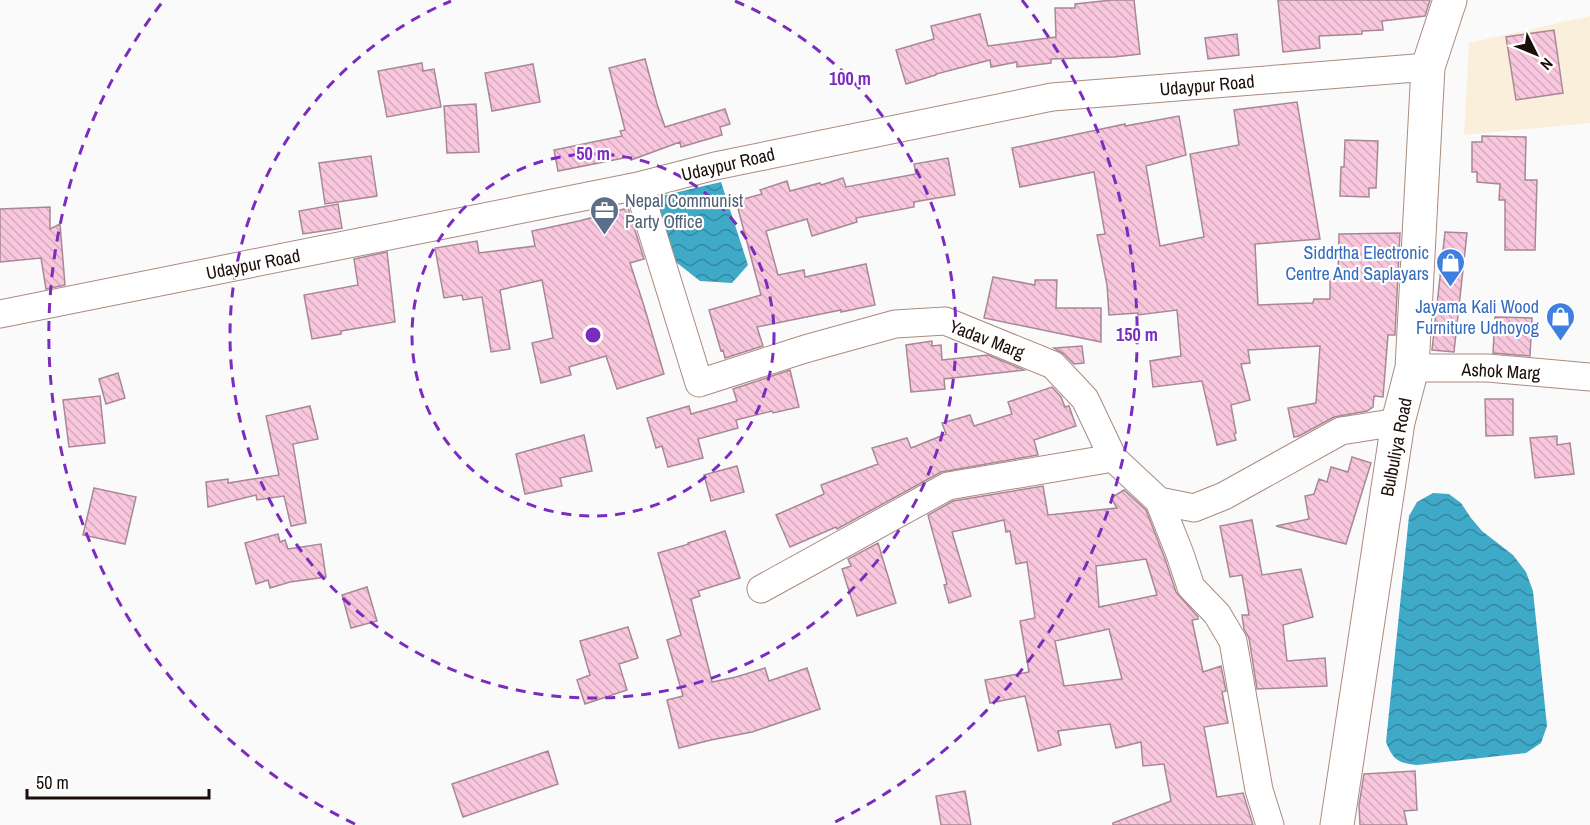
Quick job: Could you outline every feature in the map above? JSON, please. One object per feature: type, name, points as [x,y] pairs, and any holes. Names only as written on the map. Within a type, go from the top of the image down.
[{"type":"main road","name":"Bulbuliya Road","points":[[1337,825],[1398,422],[1412,368],[1428,67],[1450,0]]},
{"type":"street","name":"Udaypur Road","points":[[0,315],[638,186],[715,166],[1052,97],[1428,67]]},
{"type":"street","name":"Yadav Marg","points":[[638,186],[699,383],[805,349],[895,324],[945,321],[1053,364],[1085,399],[1113,458],[1159,501]]},
{"type":"street","name":"Ashok Marg","points":[[1412,368],[1488,368],[1590,377]]},
{"type":"street","points":[[1159,501],[1194,508],[1224,496],[1341,432],[1398,422]]},
{"type":"street","points":[[761,589],[948,486],[1113,458]]},
{"type":"street","points":[[1159,501],[1191,587],[1217,614],[1233,640],[1258,790],[1270,825]]},
{"type":"shaded area","points":[[1590,16],[1590,123],[1464,135],[1469,43]]},
{"type":"water","points":[[721,182],[748,265],[732,283],[700,281],[672,259],[658,207],[661,196]]},
{"type":"water","points":[[1433,493],[1449,494],[1461,503],[1482,531],[1513,555],[1526,572],[1533,591],[1547,726],[1541,743],[1526,753],[1417,765],[1397,760],[1386,742],[1409,516],[1417,502]]},
{"type":"building","points":[[1134,0],[1140,54],[1051,59],[1051,63],[1017,67],[1017,62],[991,67],[990,60],[906,84],[896,50],[934,39],[931,26],[980,14],[988,46],[1056,37],[1055,8],[1075,8],[1075,4]]},
{"type":"building","points":[[1278,0],[1430,0],[1425,16],[1382,21],[1383,30],[1362,31],[1362,34],[1319,36],[1320,48],[1283,52]]},
{"type":"building","points":[[1554,30],[1563,93],[1516,100],[1506,37]]},
{"type":"building","points":[[1237,34],[1239,55],[1208,59],[1205,38]]},
{"type":"building","points":[[645,59],[665,127],[725,109],[730,124],[720,127],[722,135],[681,147],[680,142],[631,160],[629,157],[558,171],[554,150],[622,136],[620,131],[625,130],[609,68]]},
{"type":"building","points":[[422,63],[423,71],[434,69],[441,107],[387,117],[378,71]]},
{"type":"building","points":[[533,64],[540,102],[492,111],[485,73]]},
{"type":"building","points":[[1297,102],[1320,239],[1255,244],[1258,305],[1313,303],[1314,299],[1330,299],[1330,278],[1338,278],[1339,234],[1400,233],[1395,335],[1388,335],[1383,397],[1374,396],[1373,407],[1367,411],[1334,417],[1294,437],[1288,408],[1316,403],[1320,346],[1248,350],[1250,363],[1241,364],[1250,400],[1231,405],[1236,440],[1217,445],[1202,381],[1153,387],[1150,361],[1181,356],[1177,310],[1138,315],[1138,313],[1109,315],[1107,285],[1097,235],[1105,234],[1094,172],[1020,187],[1012,148],[1125,124],[1125,126],[1179,116],[1186,155],[1146,166],[1160,246],[1204,237],[1190,154],[1239,145],[1234,110]]},
{"type":"building","points":[[476,104],[479,152],[447,153],[444,106]]},
{"type":"building","points":[[1482,136],[1526,137],[1525,180],[1537,180],[1535,250],[1505,250],[1505,200],[1499,200],[1500,184],[1477,182],[1477,172],[1472,172],[1472,142],[1482,142]]},
{"type":"building","points":[[1345,140],[1378,141],[1376,188],[1369,188],[1369,197],[1340,196]]},
{"type":"building","points":[[371,156],[377,196],[325,204],[319,163]]},
{"type":"building","points":[[948,158],[955,195],[914,202],[914,207],[856,218],[857,222],[812,236],[807,219],[766,231],[778,275],[804,270],[805,277],[866,264],[875,305],[757,327],[763,346],[725,358],[709,310],[761,295],[736,201],[762,194],[760,190],[787,181],[790,191],[843,178],[846,187],[916,174],[914,164]]},
{"type":"building","points":[[338,204],[342,228],[303,234],[299,211]]},
{"type":"building","points":[[50,207],[50,229],[60,224],[65,285],[46,289],[41,258],[0,262],[0,209]]},
{"type":"building","points":[[628,208],[644,259],[630,263],[664,374],[617,389],[606,356],[569,367],[571,375],[541,383],[532,343],[553,338],[542,280],[500,290],[510,349],[491,352],[482,297],[463,300],[462,295],[444,298],[435,248],[477,241],[479,253],[535,246],[532,231]]},
{"type":"building","points":[[1445,232],[1467,233],[1454,352],[1432,350]]},
{"type":"building","points":[[387,252],[395,322],[341,331],[341,334],[312,339],[304,295],[358,285],[354,259]]},
{"type":"building","points":[[993,277],[1035,285],[1035,280],[1057,280],[1056,308],[1101,308],[1101,342],[984,318]]},
{"type":"building","points":[[1495,317],[1532,318],[1530,356],[1493,353]]},
{"type":"building","points":[[932,341],[932,346],[941,345],[942,360],[988,355],[1024,370],[944,379],[945,389],[911,392],[906,345]]},
{"type":"building","points":[[1082,346],[1084,363],[1074,364],[1054,348]]},
{"type":"building","points":[[790,370],[799,407],[736,420],[738,428],[698,439],[703,458],[668,467],[662,446],[656,448],[647,418],[689,406],[691,414],[737,401],[733,389]]},
{"type":"building","points":[[118,373],[125,398],[106,404],[99,379]]},
{"type":"building","points":[[1052,387],[1061,397],[1065,407],[1069,406],[1076,426],[1034,440],[1038,455],[941,472],[837,529],[836,527],[790,547],[776,515],[824,494],[821,485],[878,464],[872,448],[907,438],[911,448],[946,434],[942,423],[970,415],[974,426],[1012,414],[1008,402]]},
{"type":"building","points":[[100,396],[105,443],[69,447],[63,400]]},
{"type":"building","points":[[1485,399],[1513,399],[1513,435],[1486,436]]},
{"type":"building","points":[[310,406],[318,439],[293,444],[306,523],[291,526],[284,496],[257,500],[256,495],[208,507],[206,482],[228,479],[228,483],[279,475],[266,416]]},
{"type":"building","points":[[584,435],[592,471],[560,478],[562,486],[525,494],[516,454]]},
{"type":"building","points":[[1557,436],[1557,445],[1570,443],[1574,474],[1535,478],[1530,438]]},
{"type":"building","points":[[1352,457],[1371,463],[1346,544],[1276,526],[1309,519],[1305,496],[1314,494],[1319,479],[1327,482],[1331,467],[1348,472]]},
{"type":"building","points":[[737,466],[744,492],[711,501],[704,475]]},
{"type":"building","points":[[1043,486],[1048,515],[1117,508],[1111,498],[1124,490],[1146,510],[1176,592],[1198,617],[1192,620],[1203,672],[1221,666],[1226,691],[1222,692],[1228,723],[1204,727],[1217,797],[1243,793],[1253,825],[1113,825],[1113,823],[1171,801],[1164,764],[1143,766],[1141,742],[1116,748],[1110,724],[1058,731],[1061,745],[1038,751],[1025,696],[990,703],[985,680],[1029,672],[1020,621],[1035,618],[1027,562],[1016,564],[1010,531],[1006,532],[1004,520],[952,532],[971,596],[949,603],[944,585],[947,584],[928,515],[953,501]],"holes":[[[1146,559],[1157,595],[1099,607],[1096,566]],[[1109,629],[1122,679],[1064,686],[1055,641]]]},
{"type":"building","points":[[94,488],[136,497],[125,544],[83,535]]},
{"type":"building","points":[[1252,520],[1262,575],[1301,569],[1313,617],[1283,625],[1287,661],[1325,658],[1327,686],[1257,689],[1249,638],[1244,629],[1242,615],[1249,615],[1242,575],[1230,577],[1220,526]]},
{"type":"building","points":[[725,531],[740,578],[698,591],[700,596],[691,599],[712,682],[765,668],[769,681],[807,668],[820,709],[752,732],[679,748],[667,700],[683,696],[667,640],[681,635],[658,553]]},
{"type":"building","points":[[278,534],[280,542],[285,540],[288,549],[321,544],[326,577],[290,582],[270,588],[268,580],[256,584],[245,543]]},
{"type":"building","points":[[878,543],[896,603],[857,616],[842,569],[851,566],[848,559]]},
{"type":"building","points":[[367,587],[377,621],[351,628],[342,595]]},
{"type":"building","points":[[628,627],[638,658],[619,664],[627,690],[585,704],[577,680],[590,675],[580,641]]},
{"type":"building","points":[[548,751],[558,784],[463,817],[452,784]]},
{"type":"building","points":[[1415,771],[1417,810],[1404,811],[1407,825],[1360,825],[1359,805],[1364,774]]},
{"type":"building","points":[[965,791],[971,825],[941,825],[936,796]]},
{"type":"place","name":"Nepal Communist Party Office","points":[[604,236]]},
{"type":"place","name":"Siddrtha Electronic Centre And Saplayars","points":[[1450,288]]},
{"type":"place","name":"Jayama Kali Wood Furniture Udhoyog","points":[[1560,342]]}]
